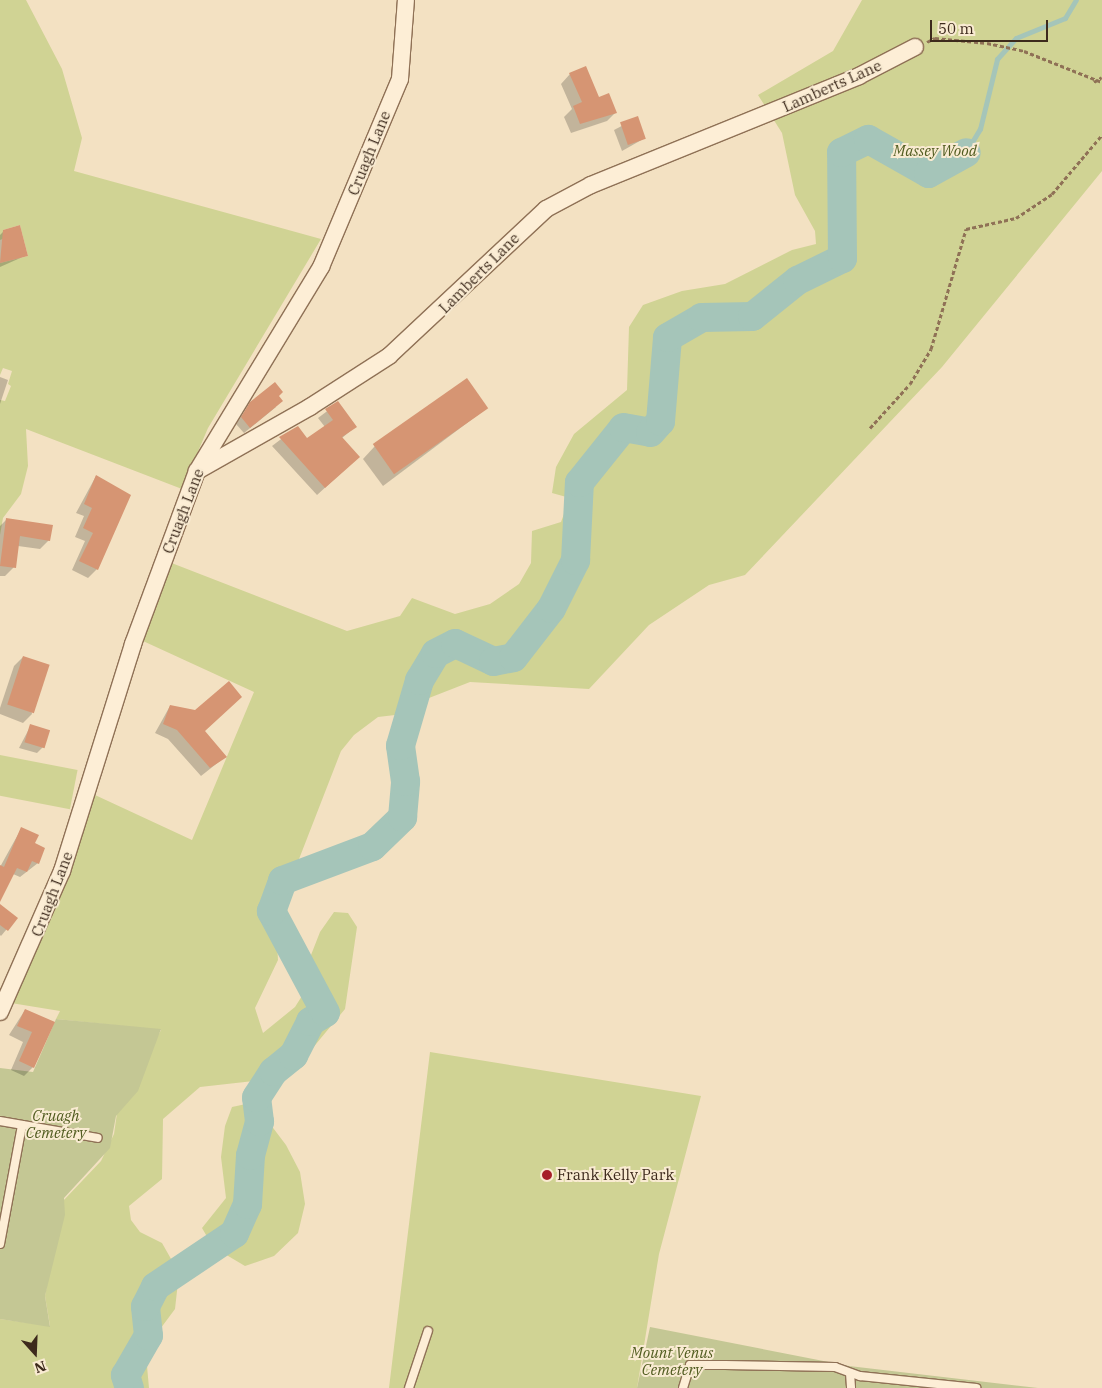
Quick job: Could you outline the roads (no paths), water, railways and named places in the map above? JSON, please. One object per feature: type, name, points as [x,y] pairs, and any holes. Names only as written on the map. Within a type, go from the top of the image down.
[{"type":"street","name":"Cruagh Lane","points":[[0,1012],[62,871],[133,644],[197,471],[340,229],[400,79],[406,0]]},
{"type":"street","name":"Lamberts Lane","points":[[197,471],[302,412],[389,356],[546,209],[591,185],[859,76],[915,47]]},
{"type":"lane","points":[[0,1121],[98,1138]]},
{"type":"lane","points":[[0,1244],[22,1125]]},
{"type":"lane","points":[[410,1388],[428,1331]]},
{"type":"lane","points":[[682,1388],[690,1366],[835,1367],[850,1373],[976,1388]]},
{"type":"lane","points":[[850,1373],[851,1388]]},
{"type":"waterway","points":[[966,152],[980,129],[997,59],[1016,38],[1065,18],[1076,0]]},
{"type":"waterway","points":[[129,1388],[125,1375],[148,1335],[145,1306],[155,1286],[234,1233],[247,1204],[250,1155],[259,1121],[256,1097],[273,1071],[293,1055],[310,1021],[325,1012],[271,911],[282,880],[372,846],[402,817],[405,781],[400,745],[419,680],[435,653],[455,643],[493,661],[513,657],[551,608],[575,560],[579,482],[623,427],[650,432],[660,421],[667,337],[701,317],[752,316],[797,280],[842,258],[841,152],[868,139],[928,173],[966,152]]},
{"type":"place","name":"Frank Kelly Park","points":[[547,1175]]},
{"type":"park label","name":"Massey Wood","points":[[935,151]]},
{"type":"park label","name":"Cruagh Cemetery","points":[[56,1124]]},
{"type":"park label","name":"Mount Venus Cemetery","points":[[672,1360]]}]
